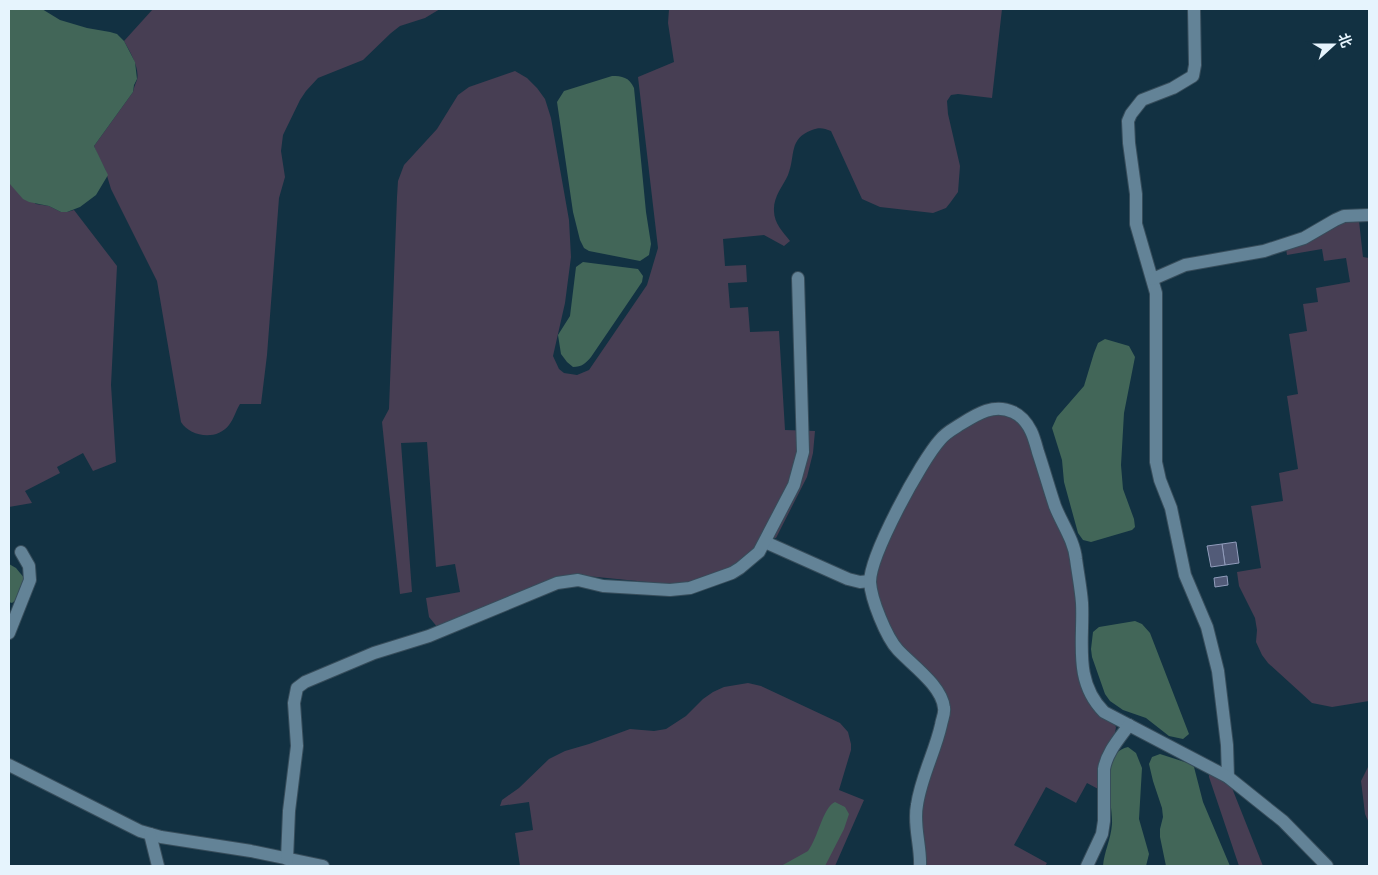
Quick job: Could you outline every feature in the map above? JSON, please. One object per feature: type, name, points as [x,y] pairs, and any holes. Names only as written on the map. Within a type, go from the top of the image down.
[{"type":"street","points":[[1194,9],[1196,65],[1193,76],[1173,88],[1142,100],[1130,114],[1128,121],[1128,143],[1136,194],[1136,224],[1156,293],[1156,462],[1160,480],[1171,508],[1186,575],[1207,627],[1218,671],[1227,745],[1228,777]]},
{"type":"street","points":[[1153,279],[1185,265],[1264,250],[1304,238],[1344,216],[1369,216]]},
{"type":"street","points":[[287,858],[289,811],[297,746],[294,703],[298,688],[305,682],[374,653],[437,633],[557,583],[578,580],[603,586],[670,590],[690,588],[722,577],[740,568],[756,556],[794,486],[803,452],[798,278]]},
{"type":"street","points":[[920,866],[916,806],[937,743],[944,710],[942,700],[935,687],[896,648],[887,635],[878,617],[870,581],[883,540],[899,506],[939,440],[979,412],[989,409],[1000,409],[1015,413],[1025,421],[1032,432],[1056,508],[1076,556],[1082,603],[1081,657],[1087,685],[1092,696],[1104,712],[1228,777],[1283,821],[1327,866]]},
{"type":"street","points":[[765,542],[848,579],[860,582],[870,581]]},
{"type":"street","points":[[9,633],[30,580],[28,566],[21,552]]},
{"type":"street","points":[[1087,866],[1102,834],[1105,762],[1129,725]]},
{"type":"street","points":[[9,765],[140,831],[323,866]]},
{"type":"street","points":[[150,834],[158,866]]},
{"type":"shaded area","points":[[9,9],[42,9],[60,20],[117,34],[124,41],[135,62],[137,79],[133,92],[94,146],[108,175],[96,195],[80,207],[67,212],[61,212],[49,206],[23,199],[9,183]]},
{"type":"shaded area","points":[[153,9],[440,9],[425,18],[400,26],[363,60],[318,78],[300,100],[283,135],[281,151],[285,177],[279,198],[267,355],[261,404],[240,404],[229,425],[224,430],[211,435],[197,434],[185,427],[181,422],[157,281],[111,189],[105,169],[94,146],[133,92],[138,75],[134,60],[124,41]]},
{"type":"shaded area","points":[[669,9],[1002,9],[992,98],[958,94],[951,95],[947,101],[948,114],[960,166],[958,192],[946,208],[933,213],[880,207],[862,199],[831,131],[817,128],[804,134],[796,143],[788,175],[775,201],[774,211],[779,227],[790,241],[784,246],[764,235],[723,239],[725,266],[746,265],[747,282],[728,283],[730,308],[748,307],[750,332],[779,331],[785,430],[815,431],[813,453],[807,477],[776,538],[764,536],[753,551],[728,570],[693,582],[667,584],[577,575],[558,577],[438,628],[429,617],[426,598],[460,592],[455,564],[436,567],[427,442],[401,443],[412,592],[400,594],[382,422],[389,409],[398,181],[404,165],[437,129],[458,95],[469,87],[515,71],[527,78],[545,99],[551,118],[569,220],[571,257],[565,303],[553,356],[559,369],[564,373],[577,375],[589,370],[647,285],[658,248],[638,77],[674,62],[668,23]]},
{"type":"shaded area","points":[[612,76],[625,78],[630,81],[634,88],[646,212],[651,244],[649,255],[640,261],[589,251],[584,248],[573,212],[557,102],[564,91]]},
{"type":"shaded area","points":[[9,183],[36,204],[49,206],[61,212],[74,210],[117,266],[111,385],[116,462],[93,471],[83,453],[57,467],[60,473],[25,491],[32,503],[9,507]]},
{"type":"shaded area","points":[[1348,220],[1359,221],[1363,257],[1369,258],[1369,701],[1332,707],[1312,703],[1268,663],[1262,655],[1256,642],[1255,618],[1239,586],[1237,572],[1261,568],[1251,506],[1283,501],[1279,473],[1298,469],[1287,396],[1298,394],[1289,334],[1307,331],[1303,304],[1318,302],[1316,288],[1350,282],[1346,258],[1324,261],[1322,249],[1287,255],[1286,249],[1327,232]]},
{"type":"shaded area","points":[[583,262],[638,269],[643,276],[642,282],[591,357],[584,364],[573,367],[561,354],[558,335],[570,316],[576,267]]},
{"type":"shaded area","points":[[1105,339],[1129,346],[1135,357],[1124,413],[1121,465],[1123,489],[1135,527],[1132,530],[1091,542],[1083,540],[1078,533],[1064,482],[1062,460],[1052,428],[1057,417],[1084,386],[1098,343]]},
{"type":"shaded area","points":[[1000,412],[1022,423],[1069,545],[1078,604],[1077,658],[1116,727],[1115,733],[1101,762],[1100,790],[1087,783],[1076,803],[1046,787],[1014,845],[1047,863],[1045,866],[923,866],[920,807],[948,709],[890,633],[874,581],[902,508],[942,442],[981,415]]},
{"type":"shaded area","points":[[9,564],[16,568],[25,579],[16,600],[12,603],[9,602]]},
{"type":"shaded area","points":[[1135,621],[1142,624],[1150,633],[1189,734],[1183,739],[1169,736],[1146,718],[1123,710],[1110,701],[1105,694],[1092,657],[1093,632],[1099,627]]},
{"type":"shaded area","points":[[748,683],[761,686],[840,723],[848,732],[851,750],[839,790],[864,800],[835,866],[520,866],[515,833],[533,830],[529,802],[500,806],[502,800],[519,788],[549,759],[565,751],[630,729],[654,731],[666,729],[686,716],[713,692],[724,687]]},
{"type":"shaded area","points":[[1128,747],[1136,753],[1142,768],[1139,819],[1149,854],[1146,866],[1103,866],[1112,824],[1109,791],[1110,768],[1118,751]]},
{"type":"shaded area","points":[[1160,754],[1191,764],[1194,767],[1203,802],[1230,866],[1166,866],[1160,837],[1163,817],[1162,808],[1149,764],[1152,757]]},
{"type":"shaded area","points":[[1369,765],[1369,823],[1365,814],[1361,781]]},
{"type":"shaded area","points":[[1209,772],[1236,786],[1232,788],[1263,866],[1239,866],[1209,777]]},
{"type":"shaded area","points":[[835,802],[845,807],[849,814],[844,829],[825,866],[781,866],[808,851],[827,810]]},
{"type":"building","points":[[1236,542],[1239,563],[1225,565],[1222,544]]},
{"type":"building","points":[[1222,544],[1225,565],[1211,567],[1207,546]]},
{"type":"building","points":[[1227,576],[1228,585],[1215,587],[1214,578]]}]
